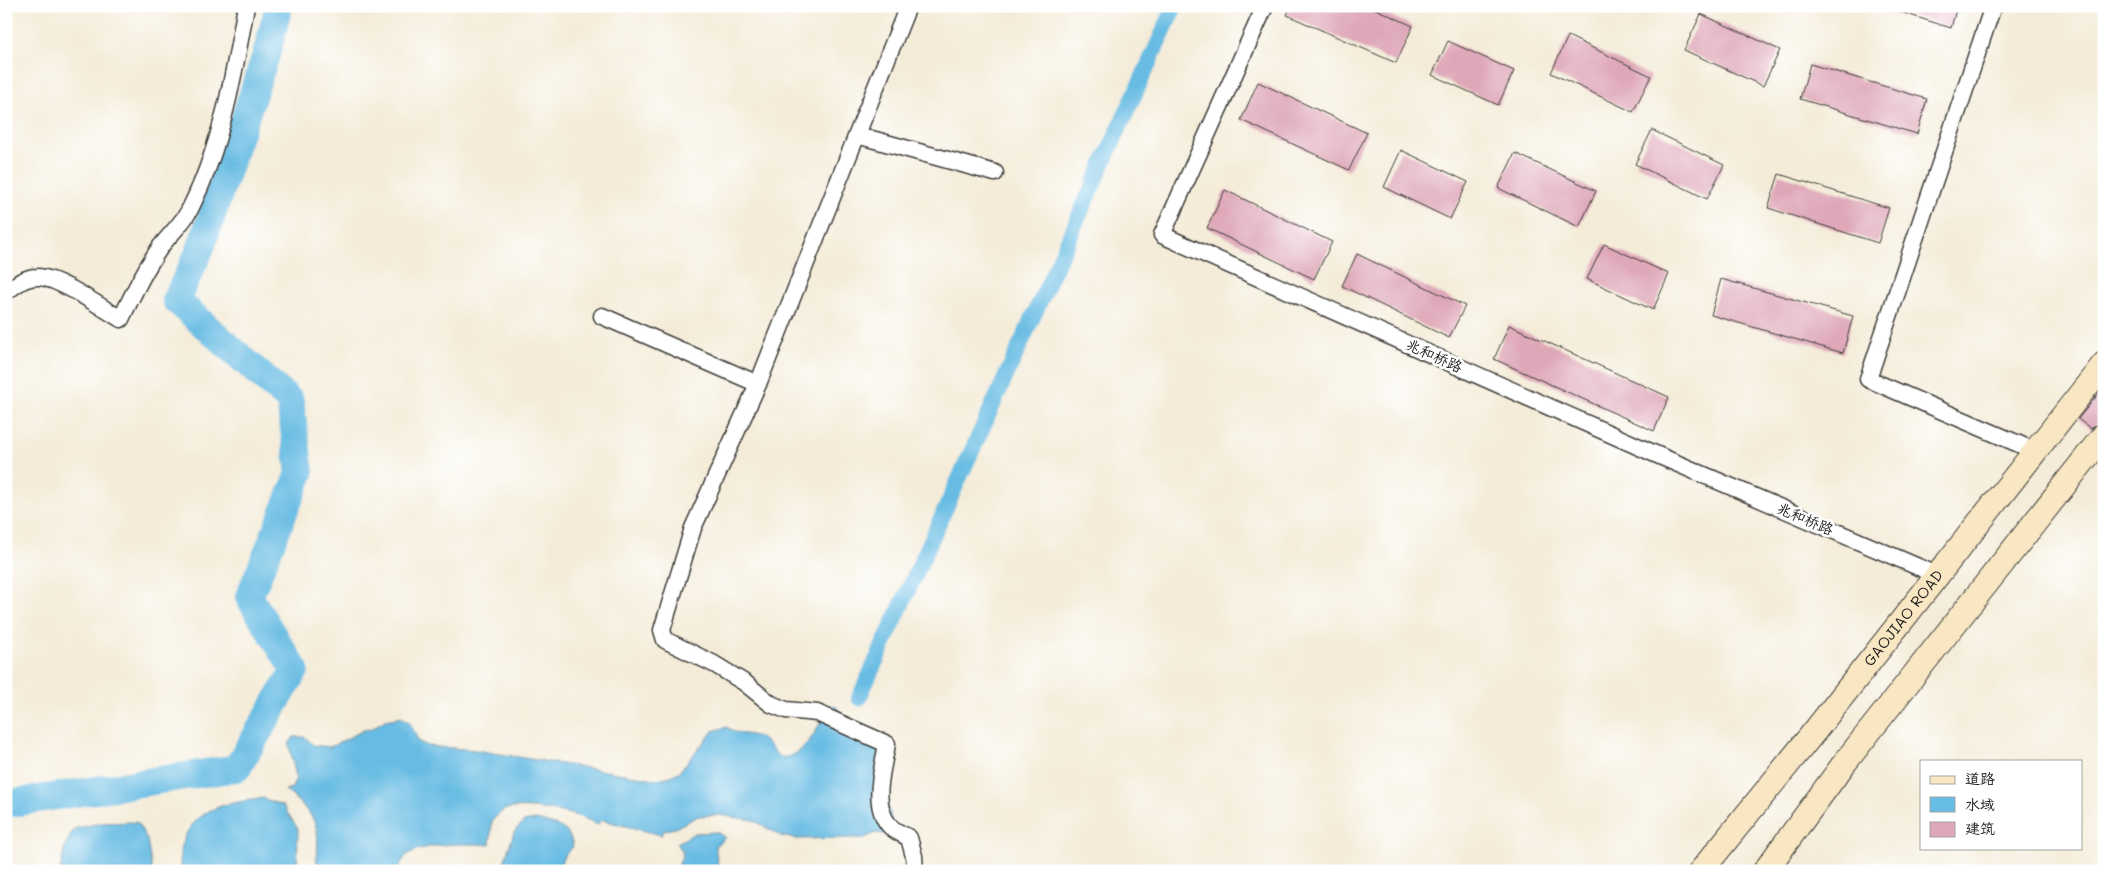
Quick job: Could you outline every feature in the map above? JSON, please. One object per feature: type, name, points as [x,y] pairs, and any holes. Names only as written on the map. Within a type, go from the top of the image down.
[{"type":"main road","name":"GAOJIAO ROAD","points":[[1701,871],[2104,364]]},
{"type":"main road","points":[[1765,871],[1846,761],[2104,435]]},
{"type":"street","points":[[6,292],[28,279],[36,277],[51,278],[121,319],[144,272],[161,246],[190,209],[207,169],[231,92],[246,6]]},
{"type":"street","points":[[908,6],[758,384],[693,528],[662,630],[665,640],[737,678],[771,704],[786,710],[817,713],[887,744],[881,777],[880,805],[890,827],[909,838],[914,856],[915,871]]},
{"type":"street","name":"兆和桥路","points":[[1265,6],[1162,235],[1662,457],[1937,576]]},
{"type":"street","points":[[1993,6],[1868,379],[2036,450]]},
{"type":"street","points":[[857,135],[994,173]]},
{"type":"street","points":[[602,316],[758,384]]},
{"type":"water","points":[[828,705],[837,707],[845,725],[854,737],[879,749],[876,774],[891,816],[885,834],[875,833],[863,839],[796,839],[781,836],[753,820],[718,815],[698,816],[675,828],[664,830],[661,835],[602,820],[597,825],[567,813],[516,808],[503,811],[492,821],[490,845],[459,844],[416,850],[408,854],[397,871],[316,871],[318,843],[316,825],[306,809],[285,790],[292,788],[296,778],[289,744],[294,737],[305,737],[313,745],[330,747],[364,730],[371,729],[385,720],[401,717],[410,723],[419,742],[428,746],[475,750],[655,779],[668,777],[679,772],[713,731],[727,727],[736,732],[761,739],[779,757],[788,757],[803,748],[810,740]]},
{"type":"water","points":[[263,798],[283,806],[298,829],[297,871],[181,871],[180,861],[183,841],[192,825],[199,818],[221,806]]},
{"type":"water","points":[[537,820],[556,825],[569,834],[573,847],[564,856],[557,871],[501,871],[514,832],[523,822]]},
{"type":"water","points":[[137,822],[147,839],[152,871],[60,871],[65,846],[74,829],[100,823]]},
{"type":"water","points":[[717,832],[725,838],[715,846],[719,871],[677,871],[683,852],[677,843],[695,833]]},
{"type":"building","points":[[1291,6],[1369,6],[1413,26],[1396,63],[1287,15]]},
{"type":"building","points":[[1891,6],[1957,6],[1951,28],[1891,9]]},
{"type":"building","points":[[1701,14],[1780,50],[1763,86],[1684,50]]},
{"type":"building","points":[[1568,36],[1651,76],[1633,112],[1551,73]]},
{"type":"building","points":[[1448,41],[1514,71],[1498,105],[1432,75]]},
{"type":"building","points":[[1810,64],[1927,99],[1917,134],[1800,99]]},
{"type":"building","points":[[1258,82],[1367,133],[1349,170],[1241,120]]},
{"type":"building","points":[[1652,130],[1724,165],[1707,199],[1635,164]]},
{"type":"building","points":[[1401,150],[1468,182],[1450,219],[1384,187]]},
{"type":"building","points":[[1515,153],[1596,191],[1579,227],[1498,188]]},
{"type":"building","points":[[1779,174],[1889,208],[1878,243],[1768,208]]},
{"type":"building","points":[[1225,190],[1332,242],[1314,279],[1207,228]]},
{"type":"building","points":[[1604,244],[1669,274],[1653,310],[1587,279]]},
{"type":"building","points":[[1357,254],[1465,306],[1449,338],[1342,286]]},
{"type":"building","points":[[1721,279],[1853,316],[1843,353],[1711,315]]},
{"type":"building","points":[[1509,325],[1669,397],[1654,431],[1494,359]]},
{"type":"building","points":[[2104,387],[2104,422],[2098,422],[2091,429],[2078,419]]},
{"type":"waterway","points":[[6,804],[237,768],[295,670],[249,597],[300,473],[290,401],[176,300],[200,250],[266,55],[279,6]]},
{"type":"waterway","points":[[859,698],[1175,6]]}]
